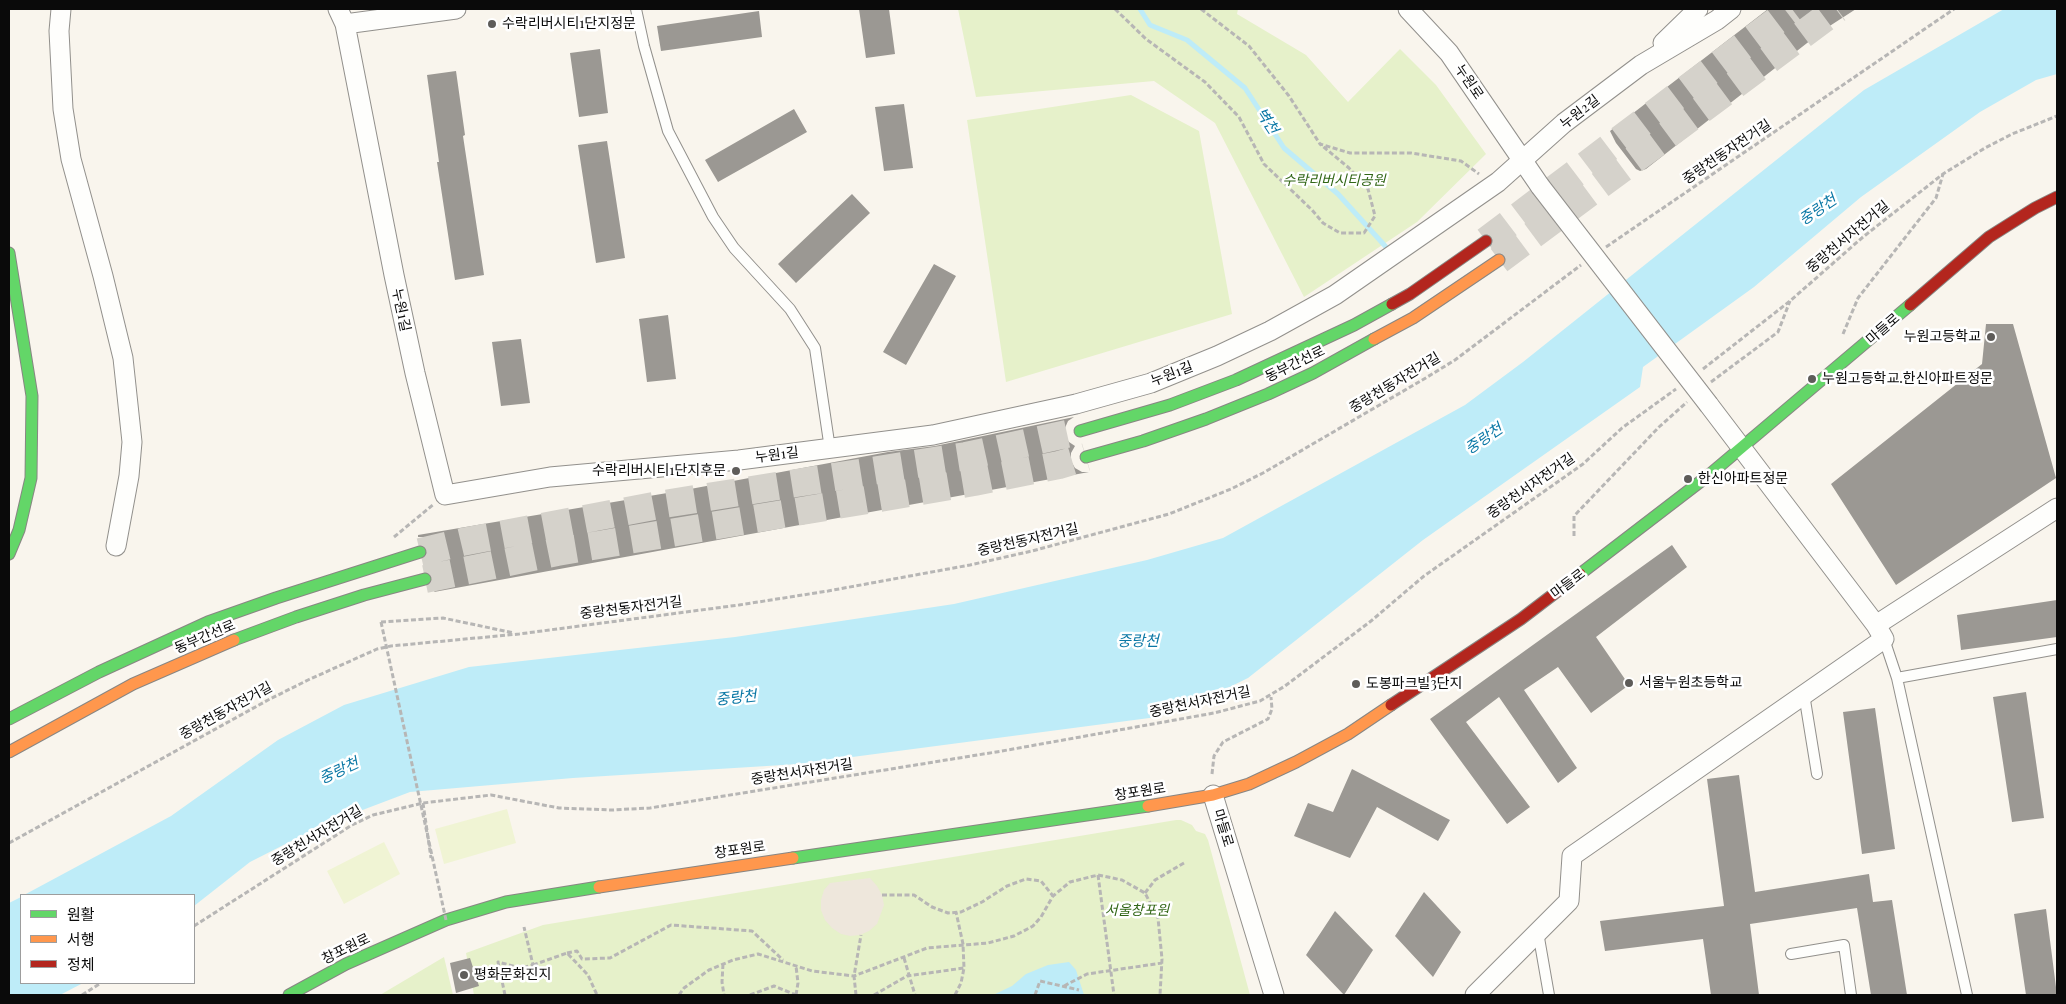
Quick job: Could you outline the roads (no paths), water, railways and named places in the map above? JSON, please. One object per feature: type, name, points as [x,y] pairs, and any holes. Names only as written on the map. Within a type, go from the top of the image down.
[{"type":"main road","name":"마들로","points":[[1213,795],[1249,784],[1296,762],[1348,734],[1521,619],[1742,448],[1990,238],[2035,208],[2057,197]]},
{"type":"main road","name":"동부간선로","points":[[1080,431],[1170,405],[1236,380],[1288,357],[1354,325],[1410,294],[1486,241]]},
{"type":"main road","points":[[9,253],[32,396],[31,478],[19,530],[9,554]]},
{"type":"main road","name":"동부간선로","points":[[1086,457],[1143,441],[1206,419],[1313,374],[1413,318],[1499,260]]},
{"type":"main road","name":"동부간선로","points":[[9,719],[159,642],[208,622],[420,552]]},
{"type":"main road","name":"동부간선로","points":[[9,752],[133,684],[219,646],[356,598],[425,578]]},
{"type":"main road","name":"창포원로","points":[[289,995],[346,964],[446,920],[506,902],[729,866],[1080,817],[1213,795]]},
{"type":"street","points":[[61,9],[59,31],[63,109],[68,142],[122,358],[132,442],[129,476],[116,546]]},
{"type":"street","points":[[341,16],[456,9]]},
{"type":"street","name":"누원로","points":[[1408,9],[1450,53],[1540,186],[1701,401],[1742,448],[1880,632]]},
{"type":"street","name":"누원2길","points":[[1641,66],[1698,9]]},
{"type":"street","name":"누원2길","points":[[1522,161],[1564,123],[1641,66],[1731,9]]},
{"type":"street","name":"누원1길","points":[[341,16],[398,295],[445,495],[550,478],[739,460],[933,435],[1066,406],[1151,383],[1217,356],[1270,331],[1335,295],[1498,182],[1522,161]]},
{"type":"street","points":[[1475,995],[1569,901],[1572,856],[1804,694],[1880,632],[2057,508]]},
{"type":"street","name":"마들로","points":[[1213,795],[1274,995]]},
{"type":"lane","points":[[636,9],[644,46],[668,131],[713,217],[734,248],[790,309],[806,331],[815,348],[830,449]]},
{"type":"lane","points":[[1880,632],[1897,678],[1967,995]]},
{"type":"lane","points":[[1897,678],[2057,649]]},
{"type":"lane","points":[[1804,694],[1817,774]]},
{"type":"lane","points":[[1538,932],[1548,995]]},
{"type":"lane","points":[[1791,954],[1844,945],[1851,995]]},
{"type":"water","name":"중랑천","points":[[2004,9],[2057,9],[2057,74],[2036,80],[1980,112],[1861,197],[1754,287],[1643,367],[1640,387],[1423,540],[1248,678],[1195,704],[1157,717],[799,764],[573,778],[410,792],[323,825],[250,862],[195,905],[195,894],[26,894],[171,816],[278,740],[344,705],[469,667],[735,637],[954,604],[1147,560],[1223,538],[1465,405],[1523,362],[1864,90]]},
{"type":"water","points":[[20,898],[20,984],[81,984],[60,995],[9,995],[9,903]]},
{"type":"water","points":[[1069,962],[1076,970],[1084,995],[993,995],[1012,986],[1026,974],[1048,965]]},
{"type":"waterway","name":"벽천","points":[[1140,9],[1150,25],[1187,40],[1245,88],[1284,148],[1338,194],[1386,247]]},
{"type":"tunnel","points":[[1486,241],[1792,9]]},
{"type":"tunnel","points":[[1499,260],[1837,9]]},
{"type":"tunnel","points":[[420,552],[462,542],[664,504],[966,456],[1080,431]]},
{"type":"tunnel","points":[[425,579],[557,552],[974,482],[1059,465],[1086,457]]},
{"type":"place","name":"수락리버시티1단지정문","points":[[492,24]]},
{"type":"place","name":"누원고등학교","points":[[1991,337]]},
{"type":"place","name":"누원고등학교.한신아파트정문","points":[[1812,379]]},
{"type":"place","name":"수락리버시티1단지후문","points":[[736,471]]},
{"type":"place","name":"한신아파트정문","points":[[1688,479]]},
{"type":"place","name":"서울누원초등학교","points":[[1629,683]]},
{"type":"place","name":"도봉파크빌3단지","points":[[1356,684]]},
{"type":"place","name":"평화문화진지","points":[[464,975]]},
{"type":"park label","name":"수락리버시티공원","points":[[1334,181]]},
{"type":"park label","name":"서울창포원","points":[[1137,911]]}]
